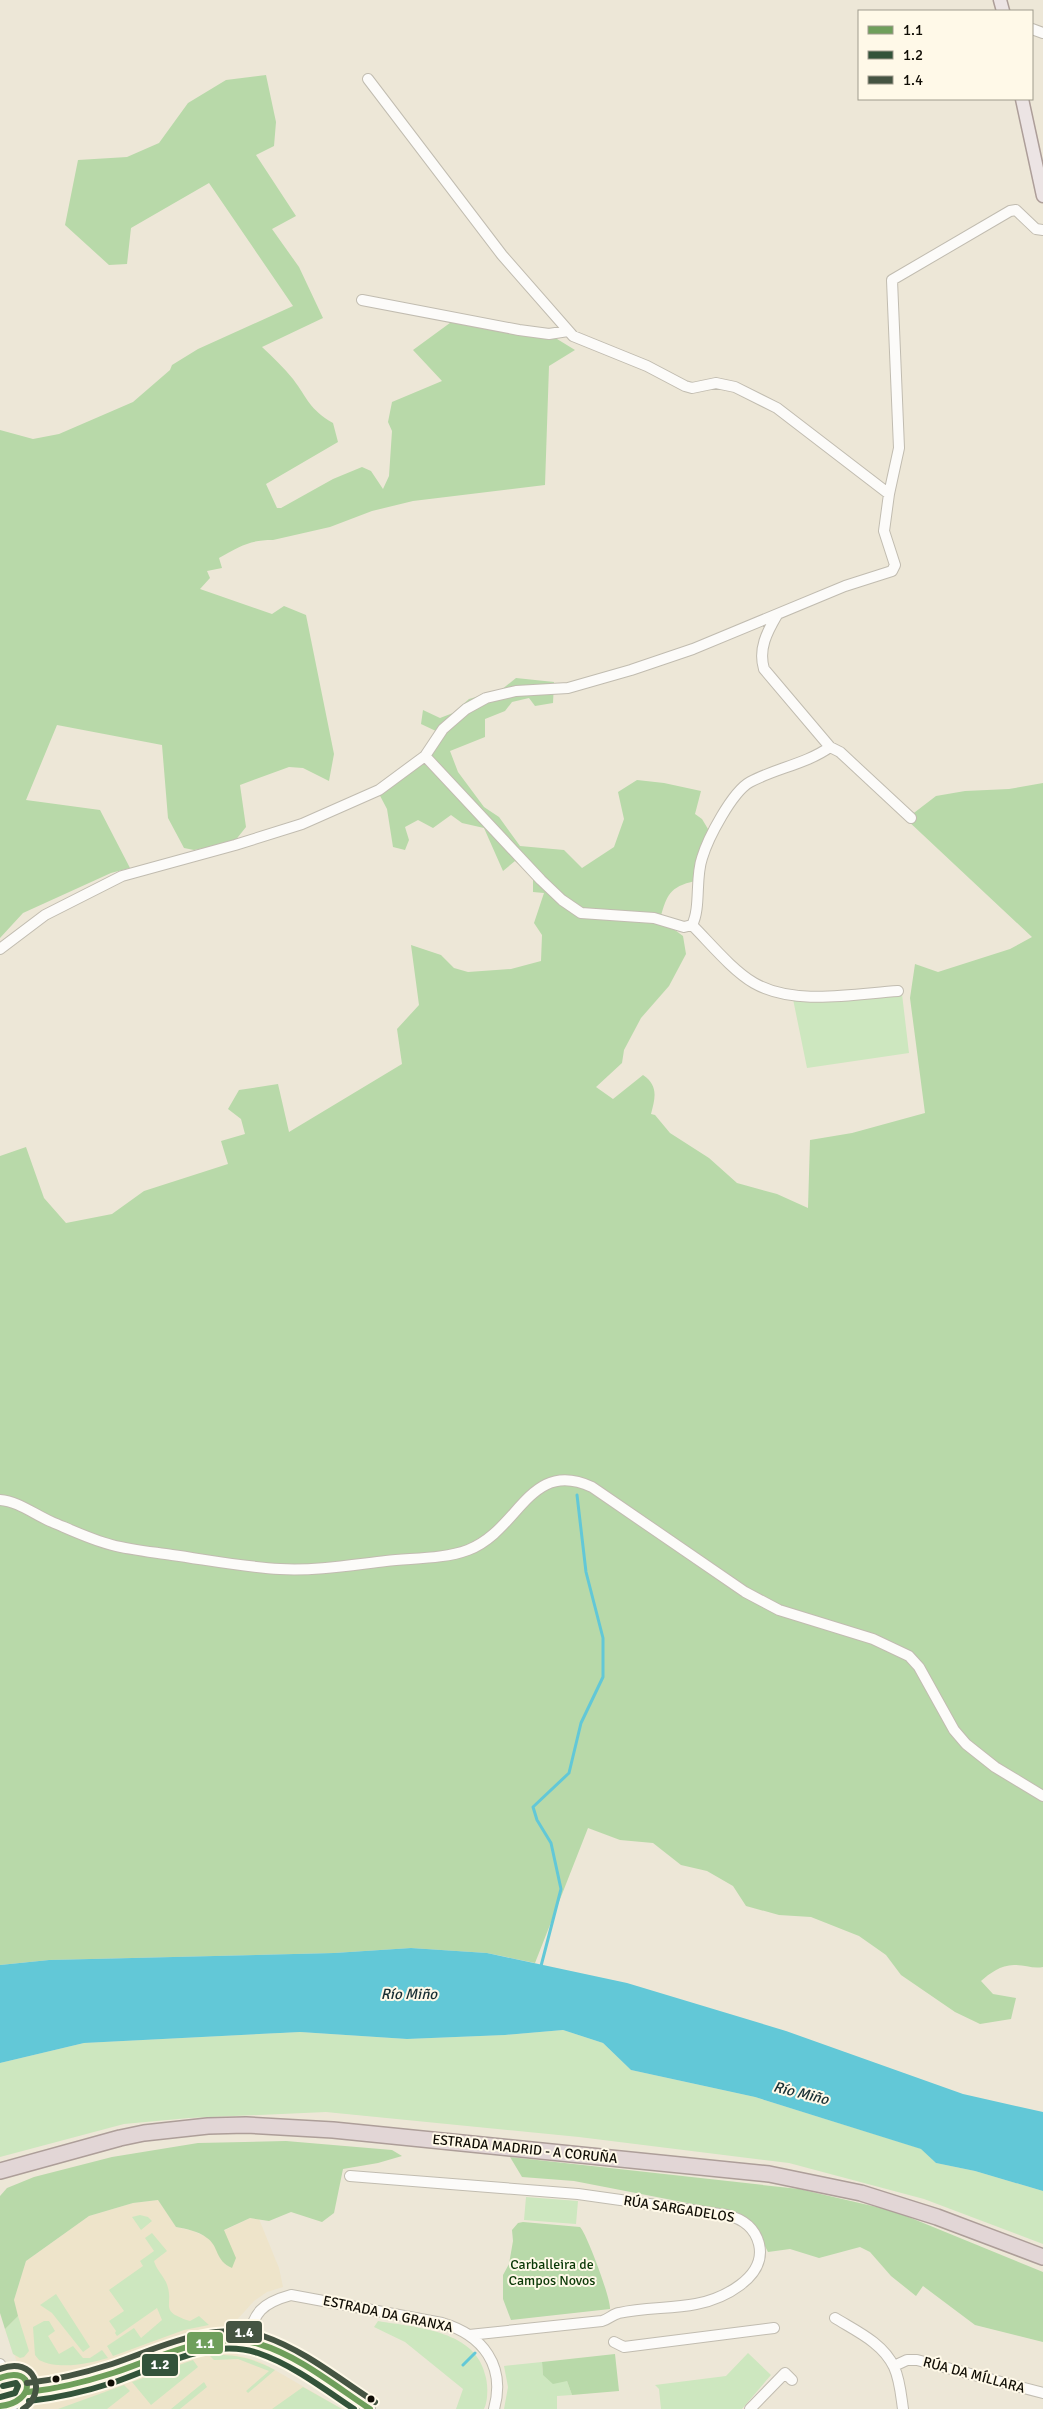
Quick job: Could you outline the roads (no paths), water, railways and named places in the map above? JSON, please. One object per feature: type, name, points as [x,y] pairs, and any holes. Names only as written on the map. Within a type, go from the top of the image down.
[{"type":"highway","name":"ESTRADA MADRID - A CORUÑA","points":[[0,2171],[144,2133],[246,2124],[333,2130],[769,2174],[861,2193],[938,2217],[1043,2258]]},
{"type":"main road","points":[[1022,100],[1043,196]]},
{"type":"street","points":[[368,79],[502,255],[573,336],[647,366],[685,386],[692,388],[716,383],[735,387],[777,408],[889,494]]},
{"type":"street","points":[[0,949],[45,915],[90,890],[122,876],[235,846],[302,824],[379,790],[425,756],[443,729],[466,709],[486,698],[516,691],[568,688],[631,670],[693,649],[743,626],[777,615],[844,586],[892,571],[896,565],[884,531],[889,494],[899,448],[892,280],[1010,211],[1016,210],[1036,229],[1043,230]]},
{"type":"street","points":[[362,300],[519,330],[548,334],[568,331]]},
{"type":"street","points":[[777,615],[764,642],[761,658],[764,669],[830,747],[840,752],[911,818]]},
{"type":"street","points":[[692,925],[697,913],[696,898],[702,859],[736,792],[749,782],[818,756],[830,747]]},
{"type":"street","points":[[425,756],[541,880],[562,900],[581,913],[654,918],[684,927],[692,925]]},
{"type":"street","points":[[692,925],[752,982],[773,992],[795,996],[898,991]]},
{"type":"street","points":[[0,1500],[8,1500],[52,1522],[112,1545],[281,1569],[320,1568],[438,1556],[468,1550],[493,1536],[534,1491],[551,1481],[568,1479],[581,1482],[592,1487],[745,1592],[779,1610],[873,1640],[908,1656],[919,1667],[954,1730],[966,1744],[995,1767],[1043,1796]]},
{"type":"street","name":"RÚA SARGADELOS","points":[[350,2176],[578,2194],[727,2215],[741,2219],[756,2236],[760,2246],[755,2270],[748,2279],[738,2286],[697,2304],[620,2313],[608,2320],[469,2335]]},
{"type":"street","name":"ESTRADA DA GRANXA","points":[[247,2341],[254,2318],[261,2309],[270,2302],[291,2295],[442,2323],[459,2328],[484,2348],[495,2367],[499,2392],[494,2409]]},
{"type":"street","points":[[834,2318],[880,2348],[894,2366],[904,2409]]},
{"type":"street","points":[[614,2342],[624,2347],[774,2328]]},
{"type":"street","points":[[28,2392],[80,2384],[199,2344],[222,2340],[247,2341],[279,2353],[370,2409]]},
{"type":"street","name":"RÚA DA MÍLLARA","points":[[894,2366],[906,2360],[917,2360],[1043,2394]]},
{"type":"street","points":[[0,2364],[3,2376],[20,2377],[27,2386],[28,2392],[24,2403],[19,2407],[8,2409],[0,2406]]},
{"type":"street","points":[[750,2409],[785,2373],[792,2380]]},
{"type":"water","name":"Río Miño","points":[[411,1948],[487,1953],[627,1983],[786,2031],[963,2094],[1043,2112],[1043,2191],[975,2171],[936,2163],[921,2149],[755,2097],[631,2070],[603,2043],[563,2030],[505,2035],[407,2039],[300,2032],[84,2043],[0,2063],[0,1965],[49,1960],[334,1953]]},
{"type":"waterway","points":[[541,1966],[561,1889],[551,1843],[537,1820],[533,1807],[569,1773],[581,1723],[603,1677],[603,1638],[586,1572],[577,1495]]},
{"type":"waterway","points":[[463,2365],[475,2353]]},
{"type":"park label","name":"Carballeira de Campos Novos","points":[[552,2272]]}]
